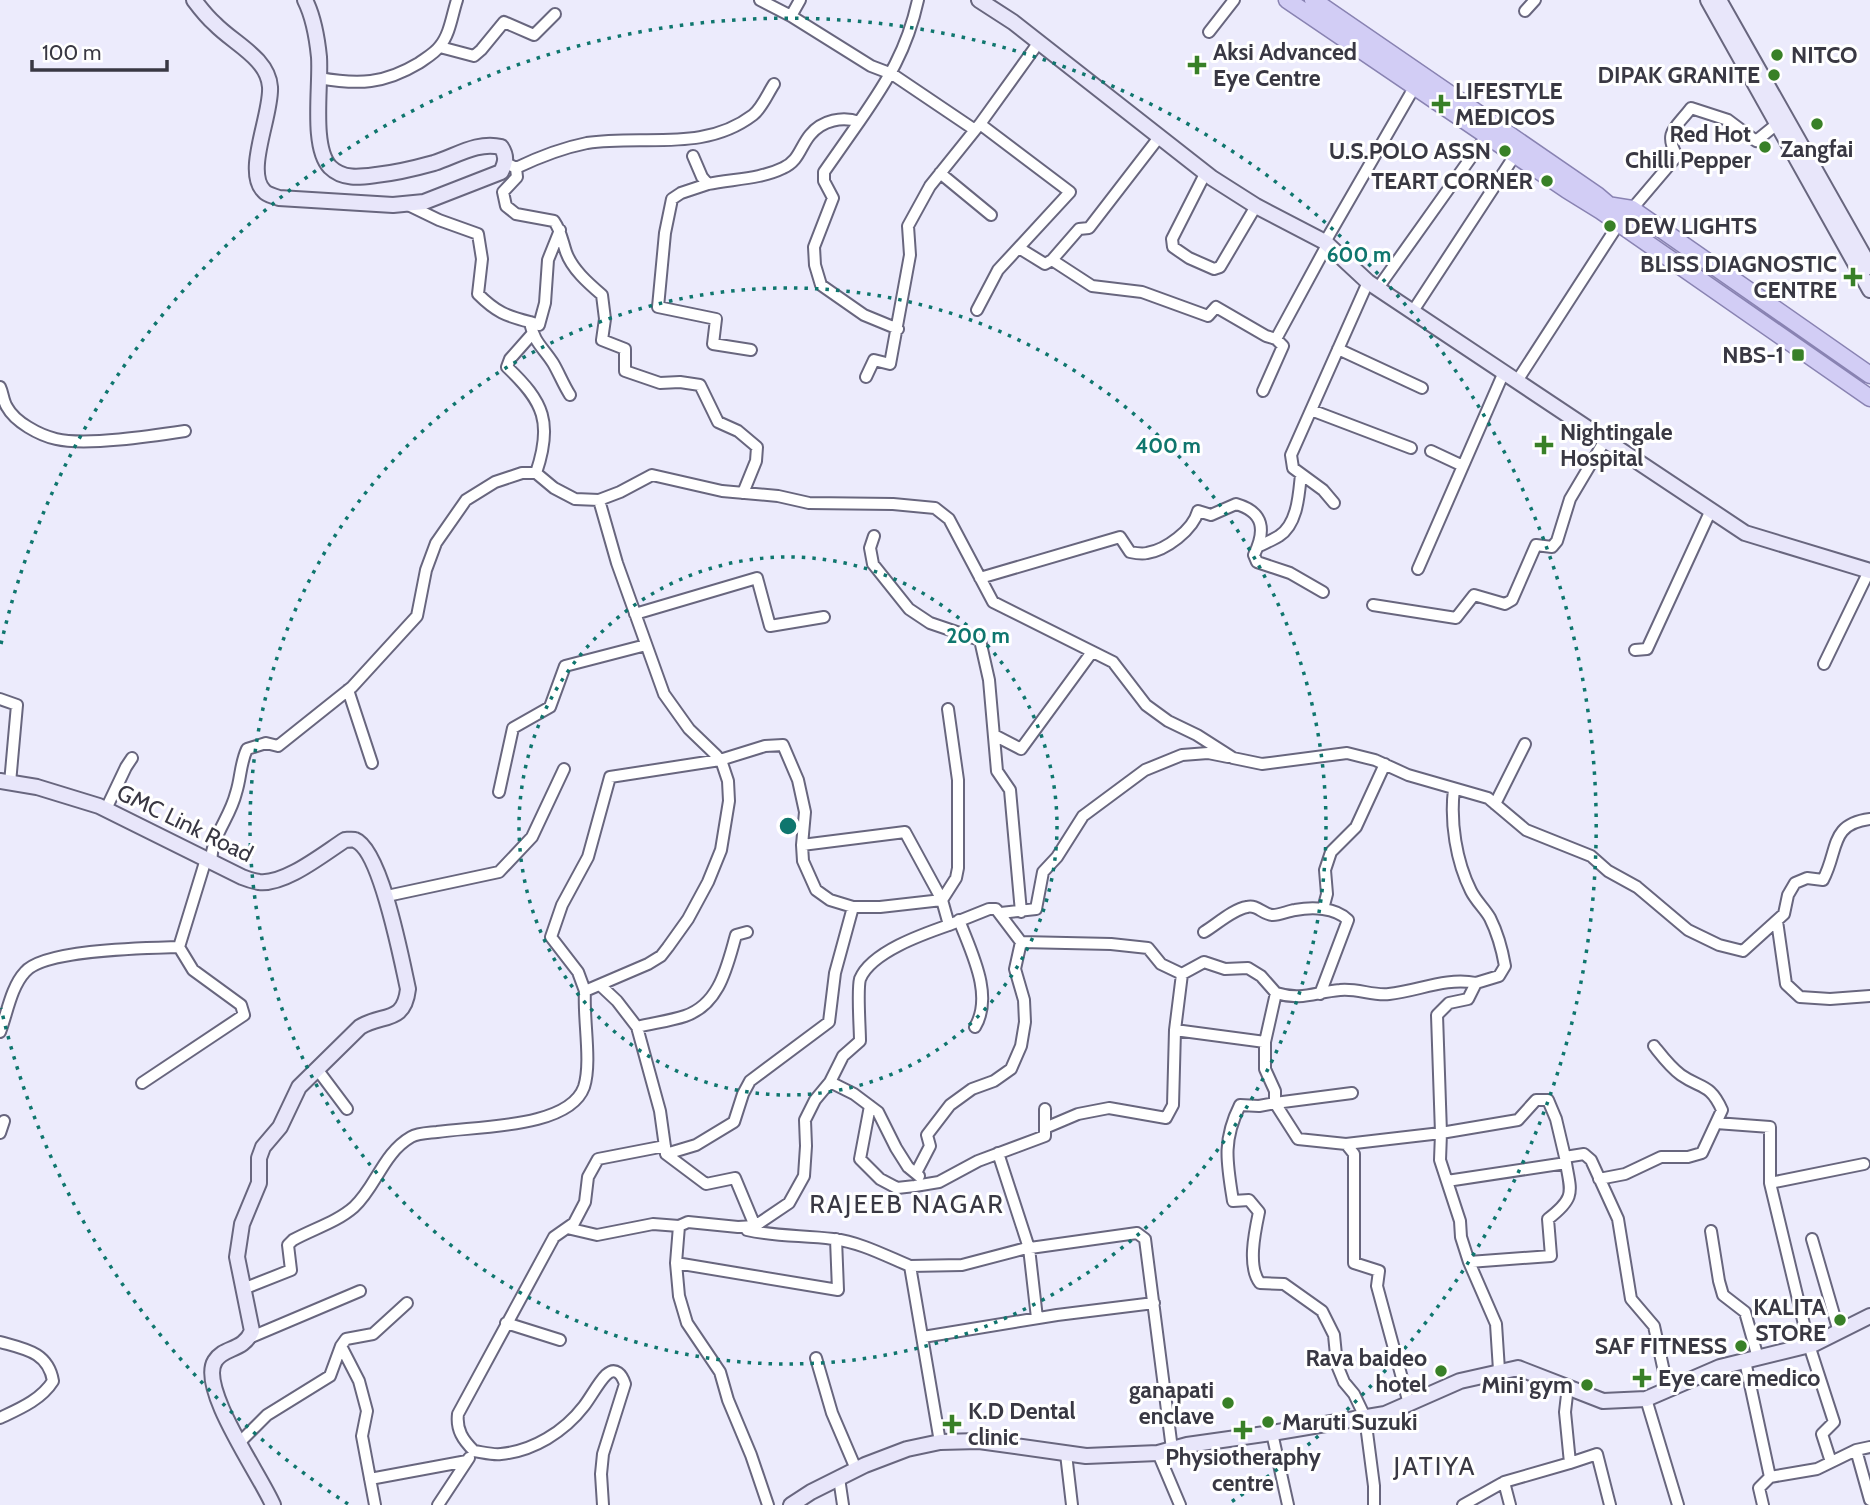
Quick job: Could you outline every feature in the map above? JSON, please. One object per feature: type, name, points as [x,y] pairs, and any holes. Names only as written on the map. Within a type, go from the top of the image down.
[{"type":"main road","points":[[1287,0],[1515,155],[1604,208],[1870,387]]},
{"type":"main road","points":[[1313,0],[1586,187],[1604,208]]},
{"type":"main road","points":[[1623,221],[1870,375]]},
{"type":"main road","points":[[1623,221],[1870,398]]},
{"type":"main road","points":[[1623,221],[1870,406]]},
{"type":"street","points":[[194,0],[216,26],[247,51],[266,71],[270,87],[268,114],[256,164],[256,178],[264,192],[279,198],[393,205],[424,202],[502,172],[511,166],[562,149],[588,143],[680,141],[728,129],[755,114],[774,84]]},
{"type":"street","points":[[305,0],[313,16],[319,78],[317,133],[321,152],[331,168],[352,178],[386,174],[488,145],[501,147],[517,177],[503,192],[506,206],[516,214],[554,221],[560,230],[567,255],[583,278],[602,295],[605,319],[602,340],[625,349],[625,371],[660,383],[701,385],[718,422],[738,431],[757,447],[755,461],[743,493]]},
{"type":"street","points":[[319,78],[348,83],[383,79],[405,71],[440,47],[457,0]]},
{"type":"street","points":[[760,0],[871,66],[892,74],[977,127],[1070,192],[998,270],[977,310]]},
{"type":"street","points":[[791,16],[800,0]]},
{"type":"street","points":[[898,329],[864,315],[821,285],[815,265],[814,247],[833,198],[824,181],[824,172],[892,74],[912,29],[918,0]]},
{"type":"street","points":[[979,0],[1013,22],[1206,172],[1256,206],[1326,243],[1373,285],[1745,533],[1870,570],[1824,664]]},
{"type":"street","points":[[1209,32],[1234,0]]},
{"type":"street","points":[[1525,11],[1535,0]]},
{"type":"street","points":[[1708,0],[1870,290]]},
{"type":"street","points":[[1719,0],[1870,267]]},
{"type":"street","points":[[1730,0],[1870,251]]},
{"type":"street","points":[[440,47],[474,55],[504,22],[534,35],[555,14]]},
{"type":"street","points":[[866,377],[874,359],[890,364],[910,255],[908,226],[930,186],[1039,42]]},
{"type":"street","points":[[1276,339],[1326,243],[1415,86]]},
{"type":"street","points":[[1517,381],[1623,221],[1677,156],[1669,142],[1670,135],[1691,108],[1728,120],[1756,141],[1777,124]]},
{"type":"street","points":[[751,349],[713,344],[716,319],[658,307],[665,233],[672,199],[681,192],[708,184],[779,170],[799,156],[810,134],[828,122],[847,117],[859,122]]},
{"type":"street","points":[[1334,503],[1323,490],[1293,468],[1291,455],[1338,349],[1373,285],[1486,135]]},
{"type":"street","points":[[1019,248],[1045,264],[1052,260],[1079,229],[1089,228],[1160,136]]},
{"type":"street","points":[[1413,311],[1515,155]]},
{"type":"street","points":[[693,156],[708,184]]},
{"type":"street","points":[[1206,172],[1172,239],[1173,247],[1189,258],[1213,269],[1220,267],[1256,206]]},
{"type":"street","points":[[940,173],[991,215]]},
{"type":"street","points":[[406,204],[478,234],[482,259],[478,294],[493,309],[531,328],[535,342],[555,366],[569,395]]},
{"type":"street","points":[[536,473],[545,434],[544,415],[533,394],[507,367],[531,328],[539,325],[545,303],[548,260],[560,230]]},
{"type":"street","points":[[1052,260],[1092,286],[1142,292],[1208,316],[1216,307],[1276,339],[1283,346],[1263,391]]},
{"type":"street","points":[[1338,349],[1422,388]]},
{"type":"street","points":[[1418,569],[1504,372]]},
{"type":"street","points":[[0,387],[7,407],[21,422],[36,432],[56,439],[133,438],[185,431]]},
{"type":"street","points":[[1311,410],[1411,448]]},
{"type":"street","points":[[1373,605],[1456,618],[1474,595],[1505,604],[1512,600],[1536,545],[1552,547],[1557,541],[1570,499],[1605,440]]},
{"type":"street","points":[[1431,451],[1463,466]]},
{"type":"street","points":[[179,947],[212,846],[231,810],[241,761],[247,749],[266,743],[278,746],[348,690],[417,616],[426,570],[436,543],[466,500],[495,482],[522,472],[536,473],[554,488],[575,499],[599,500],[621,492],[652,475],[810,503],[893,504],[935,508],[949,519],[993,602],[1113,662],[1146,705],[1168,721],[1197,735],[1233,758]]},
{"type":"street","points":[[1259,546],[1281,535],[1287,528],[1298,505],[1301,474]]},
{"type":"street","points":[[585,991],[661,956],[688,919],[721,850],[729,801],[728,781],[720,760],[673,709],[664,694],[617,563],[599,500]]},
{"type":"street","points":[[980,578],[1120,537],[1130,552],[1147,553],[1173,542],[1196,519],[1198,511],[1211,515],[1236,504],[1258,515],[1261,526],[1259,546],[1254,555],[1258,562],[1290,573],[1323,592]]},
{"type":"street","points":[[1635,650],[1647,649],[1711,510]]},
{"type":"street","points":[[874,536],[870,548],[873,564],[909,609],[930,623],[980,640],[989,680],[997,771],[1010,790],[1021,912]]},
{"type":"street","points":[[635,614],[757,578],[770,626],[824,617]]},
{"type":"street","points":[[499,792],[513,728],[550,707],[565,666],[646,645]]},
{"type":"street","points":[[994,735],[1021,749],[1092,652]]},
{"type":"street","points":[[348,690],[372,762]]},
{"type":"street","points":[[0,699],[17,705],[5,782]]},
{"type":"street","points":[[942,900],[956,878],[958,868],[958,780],[948,709]]},
{"type":"street","points":[[243,1289],[291,1270],[288,1245],[354,1207],[366,1194],[387,1161],[412,1136],[467,1127],[520,1124],[568,1107],[583,1090],[587,1073],[585,991],[578,972],[551,937],[562,905],[588,857],[610,777],[720,760],[765,746],[783,744],[798,780],[806,812],[803,862],[816,890],[830,900],[853,907],[880,907],[942,900]]},
{"type":"street","points":[[1495,804],[1525,744]]},
{"type":"street","points":[[1001,913],[1036,909],[1043,872],[1057,857],[1083,816],[1145,770],[1182,755],[1208,753],[1262,764],[1347,753],[1385,764],[1408,775],[1488,798],[1526,831],[1570,845],[1591,856],[1608,871],[1637,887],[1688,930],[1718,945],[1743,951],[1784,914],[1788,895],[1795,883],[1807,878],[1824,880],[1841,830],[1855,821],[1870,819]]},
{"type":"street","points":[[106,809],[132,758]]},
{"type":"street","points":[[1323,909],[1327,894],[1325,870],[1331,852],[1356,827],[1385,764]]},
{"type":"street","points":[[387,896],[499,872],[532,837],[564,769]]},
{"type":"street","name":"GMC Link Road","points":[[5,782],[37,788],[106,809],[242,877],[258,882],[272,881],[290,874],[345,840],[354,839],[363,846],[387,896],[408,989],[407,1002],[401,1011],[388,1018],[369,1021],[360,1027],[299,1087],[280,1127],[263,1147],[259,1158],[259,1183],[239,1238],[237,1257],[252,1331],[249,1338]]},
{"type":"street","points":[[1182,974],[1204,962],[1224,969],[1248,968],[1261,976],[1276,993],[1291,998],[1341,989],[1388,994],[1440,983],[1476,983],[1499,976],[1505,966],[1501,944],[1489,917],[1471,892],[1460,862],[1452,805],[1454,789]]},
{"type":"street","points":[[802,845],[905,832],[954,922],[979,979],[983,1001],[975,1027]]},
{"type":"street","points":[[1204,932],[1246,906],[1255,906],[1264,913],[1273,915],[1297,909],[1323,909],[1342,914],[1348,920],[1320,994]]},
{"type":"street","points":[[603,1505],[603,1454],[625,1384],[618,1372],[607,1374],[566,1426],[548,1438],[522,1449],[499,1455],[474,1451],[461,1436],[458,1415],[554,1237],[574,1223],[585,1202],[588,1177],[598,1159],[696,1146],[734,1122],[750,1081],[829,1022],[835,973],[853,907]]},
{"type":"street","points":[[566,1228],[597,1235],[653,1224],[679,1226],[688,1222],[755,1226],[789,1203],[804,1176],[805,1120],[843,1056],[860,1041],[860,980],[874,962],[888,952],[954,922],[996,909],[1021,942],[1015,969],[1024,1000],[1025,1021],[1021,1046],[1011,1069],[994,1081],[972,1089],[950,1105],[927,1135],[930,1146],[916,1173]]},
{"type":"street","points":[[1777,921],[1786,984],[1800,998],[1870,996]]},
{"type":"street","points":[[637,1027],[688,1015],[707,1003],[718,989],[736,935],[747,932]]},
{"type":"street","points":[[1021,942],[1111,944],[1148,948],[1161,964],[1182,974]]},
{"type":"street","points":[[0,1032],[17,984],[24,972],[35,963],[108,949],[179,947]]},
{"type":"street","points":[[142,1083],[244,1015],[241,1005],[193,970],[179,947]]},
{"type":"street","points":[[1045,1128],[1078,1114],[1110,1108],[1166,1118],[1174,1105],[1175,1030],[1182,974]]},
{"type":"street","points":[[1476,983],[1468,999],[1449,1003],[1437,1015],[1440,1160],[1460,1222],[1461,1237],[1469,1262],[1496,1324],[1500,1370]]},
{"type":"street","points":[[600,985],[617,1001],[637,1027],[660,1111],[666,1150],[706,1184],[735,1178],[755,1226]]},
{"type":"street","points":[[1276,993],[1265,1042],[1265,1069],[1275,1091],[1275,1103],[1298,1139],[1346,1144],[1441,1133],[1518,1120],[1536,1100],[1548,1100],[1556,1119],[1571,1192],[1566,1205],[1548,1219],[1551,1256],[1469,1262]]},
{"type":"street","points":[[1175,1030],[1265,1042]]},
{"type":"street","points":[[1599,1180],[1625,1174],[1661,1157],[1688,1157],[1702,1153],[1722,1110],[1717,1098],[1706,1087],[1682,1076],[1666,1062],[1654,1045]]},
{"type":"street","points":[[317,1069],[347,1109]]},
{"type":"street","points":[[830,1082],[854,1094],[878,1112],[908,1167],[928,1184]]},
{"type":"street","points":[[1352,1093],[1259,1106],[1240,1105],[1233,1120],[1226,1157],[1233,1201],[1249,1200],[1259,1212],[1254,1236],[1254,1276],[1260,1283],[1284,1284],[1322,1311],[1334,1335],[1337,1365],[1365,1417],[1374,1505]]},
{"type":"street","points":[[870,1106],[860,1159],[880,1179],[897,1188],[939,1182],[998,1153],[1045,1136],[1045,1109]]},
{"type":"street","points":[[0,1133],[4,1121]]},
{"type":"street","points":[[1716,1124],[1770,1127],[1770,1183],[1809,1345],[1834,1422],[1822,1434],[1831,1462]]},
{"type":"street","points":[[1346,1144],[1354,1154],[1354,1263],[1379,1271],[1377,1286],[1409,1404]]},
{"type":"street","points":[[998,1153],[1029,1248],[1037,1318]]},
{"type":"street","points":[[1447,1181],[1565,1160],[1584,1154],[1591,1160],[1618,1219],[1631,1299],[1654,1326],[1668,1390]]},
{"type":"street","points":[[1770,1183],[1864,1164]]},
{"type":"street","points":[[679,1226],[676,1264],[679,1296],[687,1323],[720,1372],[768,1505]]},
{"type":"street","points":[[738,1227],[772,1236],[836,1239],[910,1266],[962,1265],[1029,1248],[1137,1233],[1145,1239],[1154,1303],[1165,1451],[1180,1505]]},
{"type":"street","points":[[1711,1231],[1723,1295],[1745,1312],[1770,1477]]},
{"type":"street","points":[[676,1264],[838,1290],[836,1239]]},
{"type":"street","points":[[1812,1239],[1839,1332]]},
{"type":"street","points":[[910,1266],[940,1442]]},
{"type":"street","points":[[273,1505],[239,1443],[212,1385],[211,1372],[215,1361],[249,1338],[360,1291]]},
{"type":"street","points":[[239,1443],[267,1415],[330,1376],[346,1339],[373,1334],[407,1303]]},
{"type":"street","points":[[923,1337],[1037,1318],[1154,1303]]},
{"type":"street","points":[[791,1505],[856,1469],[907,1449],[940,1442],[979,1441],[1066,1454],[1111,1457],[1165,1451],[1187,1445],[1385,1414],[1460,1381],[1500,1370],[1518,1368],[1603,1401],[1646,1399],[1720,1367],[1809,1345],[1870,1316]]},
{"type":"street","points":[[506,1323],[560,1340]]},
{"type":"street","points":[[0,1342],[42,1357],[51,1369],[52,1381],[46,1391],[18,1410],[0,1418]]},
{"type":"street","points":[[341,1346],[359,1381],[367,1410],[362,1437],[375,1505]]},
{"type":"street","points":[[816,1358],[832,1413],[856,1469]]},
{"type":"street","points":[[1568,1386],[1565,1412],[1570,1463]]},
{"type":"street","points":[[1646,1399],[1678,1505]]},
{"type":"street","points":[[1272,1433],[1288,1505]]},
{"type":"street","points":[[1763,1505],[1759,1488],[1770,1477],[1817,1469],[1856,1450],[1870,1447]]},
{"type":"street","points":[[1856,1450],[1870,1500]]},
{"type":"street","points":[[438,1505],[474,1451]]},
{"type":"street","points":[[1066,1454],[1072,1505]]},
{"type":"street","points":[[1464,1505],[1504,1482],[1597,1454],[1611,1505]]},
{"type":"street","points":[[370,1479],[467,1461]]},
{"type":"street","points":[[839,1478],[844,1505]]},
{"type":"street","points":[[1504,1482],[1510,1505]]},
{"type":"place","name":"NITCO","points":[[1777,55]]},
{"type":"place","name":"Aksi Advanced Eye Centre","points":[[1197,65]]},
{"type":"place","name":"DIPAK GRANITE","points":[[1774,75]]},
{"type":"place","name":"LIFESTYLE MEDICOS","points":[[1441,104]]},
{"type":"place","name":"Zangfai","points":[[1817,124]]},
{"type":"place","name":"Red Hot Chilli Pepper","points":[[1765,147]]},
{"type":"place","name":"U.S.POLO ASSN","points":[[1505,151]]},
{"type":"place","name":"TEART CORNER","points":[[1547,181]]},
{"type":"place","name":"DEW LIGHTS","points":[[1610,226]]},
{"type":"place","name":"BLISS DIAGNOSTIC CENTRE","points":[[1853,277]]},
{"type":"place","name":"NBS-1","points":[[1798,355]]},
{"type":"place","name":"Nightingale Hospital","points":[[1544,445]]},
{"type":"place","name":"KALITA STORE","points":[[1840,1320]]},
{"type":"place","name":"SAF FITNESS","points":[[1741,1346]]},
{"type":"place","name":"Rava baideo hotel","points":[[1441,1371]]},
{"type":"place","name":"Eye care medico","points":[[1642,1378]]},
{"type":"place","name":"Mini gym","points":[[1587,1385]]},
{"type":"place","name":"ganapati enclave","points":[[1228,1403]]},
{"type":"place","name":"Maruti Suzuki","points":[[1268,1422]]},
{"type":"place","name":"K.D Dental clinic","points":[[952,1424]]},
{"type":"place","name":"Physiotheraphy centre","points":[[1243,1430]]},
{"type":"district","name":"RAJEEB NAGAR","points":[[907,1204]]},
{"type":"district","name":"JATIYA","points":[[1435,1466]]}]
